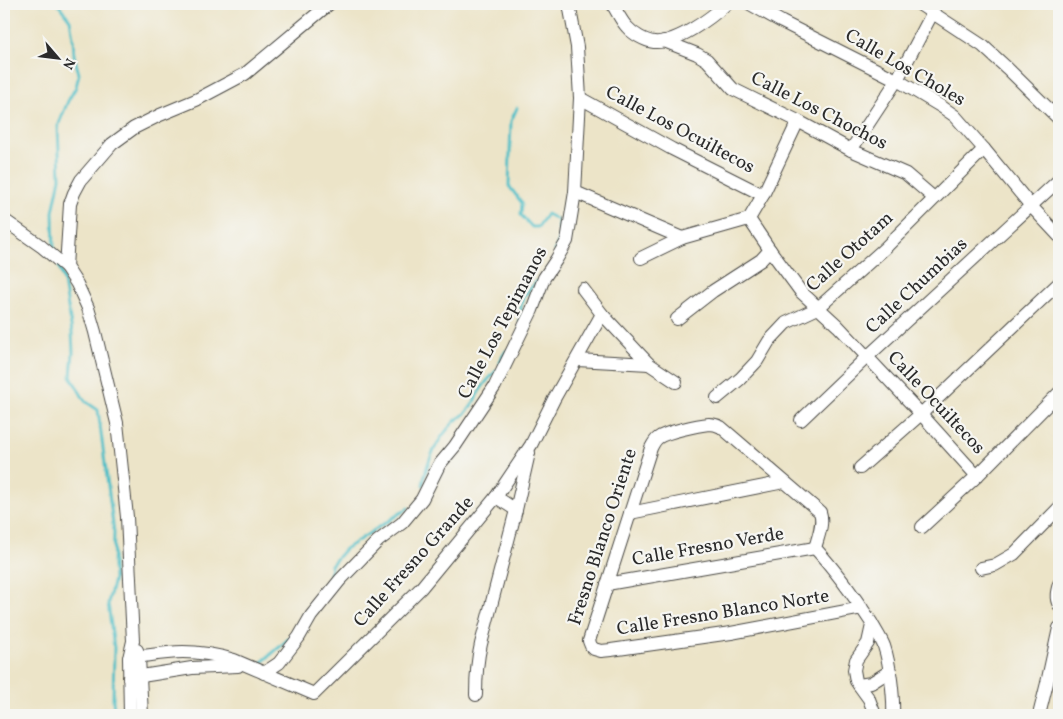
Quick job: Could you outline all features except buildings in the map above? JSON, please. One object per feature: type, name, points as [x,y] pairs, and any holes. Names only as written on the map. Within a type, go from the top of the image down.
[{"type":"street","points":[[66,267],[70,204],[74,193],[81,180],[112,144],[134,128],[196,100],[246,74],[328,4]]},
{"type":"street","name":"Calle Los Tepimanos","points":[[264,673],[279,663],[340,580],[378,541],[402,522],[422,499],[439,465],[455,446],[495,386],[532,310],[544,278],[567,241],[575,192],[580,98],[577,47],[569,4]]},
{"type":"street","points":[[612,4],[626,27],[636,34],[656,42],[676,37],[700,25],[726,4]]},
{"type":"street","name":"Calle Los Choles","points":[[750,4],[897,80],[955,116],[1031,206],[1059,236]]},
{"type":"street","points":[[919,4],[983,46],[1059,120]]},
{"type":"street","points":[[851,150],[897,80],[933,12]]},
{"type":"street","name":"Calle Los Chochos","points":[[664,41],[707,60],[733,89],[851,150],[906,174],[934,198]]},
{"type":"street","name":"Calle Los Ocuiltecos","points":[[580,98],[672,149],[763,195]]},
{"type":"street","points":[[641,258],[682,238],[749,219],[763,195],[798,122]]},
{"type":"street","name":"Calle Ototam","points":[[717,398],[757,362],[769,341],[786,323],[818,308],[884,248],[984,149]]},
{"type":"street","name":"Calle Chumbias","points":[[801,420],[1059,180]]},
{"type":"street","points":[[575,192],[682,238]]},
{"type":"street","name":"Calle Ocuiltecos","points":[[749,219],[801,292],[868,357],[977,476]]},
{"type":"street","points":[[4,220],[41,246],[66,267],[77,284],[96,332],[117,422],[127,517],[135,678],[142,715]]},
{"type":"street","points":[[677,319],[761,260],[770,250]]},
{"type":"street","points":[[860,468],[921,414],[1059,283]]},
{"type":"street","points":[[583,289],[602,314],[649,364],[676,382]]},
{"type":"street","name":"Calle Fresno Grande","points":[[264,673],[314,694],[421,588],[496,497],[531,445],[554,399],[602,314]]},
{"type":"street","points":[[577,360],[649,364]]},
{"type":"street","points":[[922,528],[977,476],[1059,392]]},
{"type":"street","name":"Fresno Blanco Oriente","points":[[590,646],[590,636],[606,584],[651,448],[656,440],[663,435],[681,429],[710,424],[715,425],[721,428],[784,482]]},
{"type":"street","name":"Calle Fresno Grande","points":[[476,695],[476,671],[481,644],[531,445]]},
{"type":"street","points":[[630,513],[784,482],[820,512],[822,517],[815,548],[862,608],[884,645],[890,671],[893,715]]},
{"type":"street","points":[[496,497],[516,510]]},
{"type":"street","points":[[981,568],[995,565],[1014,554],[1059,508]]},
{"type":"street","name":"Calle Fresno Verde","points":[[606,584],[815,548]]},
{"type":"street","points":[[1059,584],[1057,595],[1059,605]]},
{"type":"street","name":"Calle Fresno Blanco Norte","points":[[590,646],[601,651],[611,650],[731,633],[862,608]]},
{"type":"street","points":[[872,625],[868,643],[856,660],[854,670],[856,680],[869,699],[875,715]]},
{"type":"street","points":[[1039,715],[1059,628]]},
{"type":"street","points":[[134,657],[181,652],[204,653],[227,658],[264,673]]},
{"type":"street","points":[[856,660],[873,654],[886,654]]},
{"type":"street","points":[[135,678],[192,668],[246,665]]},
{"type":"street","points":[[859,685],[871,683],[890,671]]},
{"type":"street","points":[[130,715],[135,678]]},
{"type":"waterway","points":[[54,251],[53,212],[60,178],[58,126],[76,87],[79,74],[74,55],[70,20],[58,4]]},
{"type":"waterway","points":[[517,108],[511,121],[509,186],[522,203],[521,215],[532,227],[538,227],[547,214],[558,220],[560,238],[555,250]]},
{"type":"waterway","points":[[59,266],[64,282],[72,332],[71,377],[85,401],[98,410],[114,532],[114,579],[108,603],[114,648],[113,701],[115,715]]},
{"type":"waterway","points":[[520,322],[523,297],[537,281]]},
{"type":"waterway","points":[[500,363],[506,351]]},
{"type":"waterway","points":[[423,485],[427,467],[438,442],[455,421],[465,414],[483,386],[496,371]]},
{"type":"waterway","points":[[322,593],[330,580],[331,565],[345,549],[408,508]]},
{"type":"waterway","points":[[261,663],[291,637]]}]
